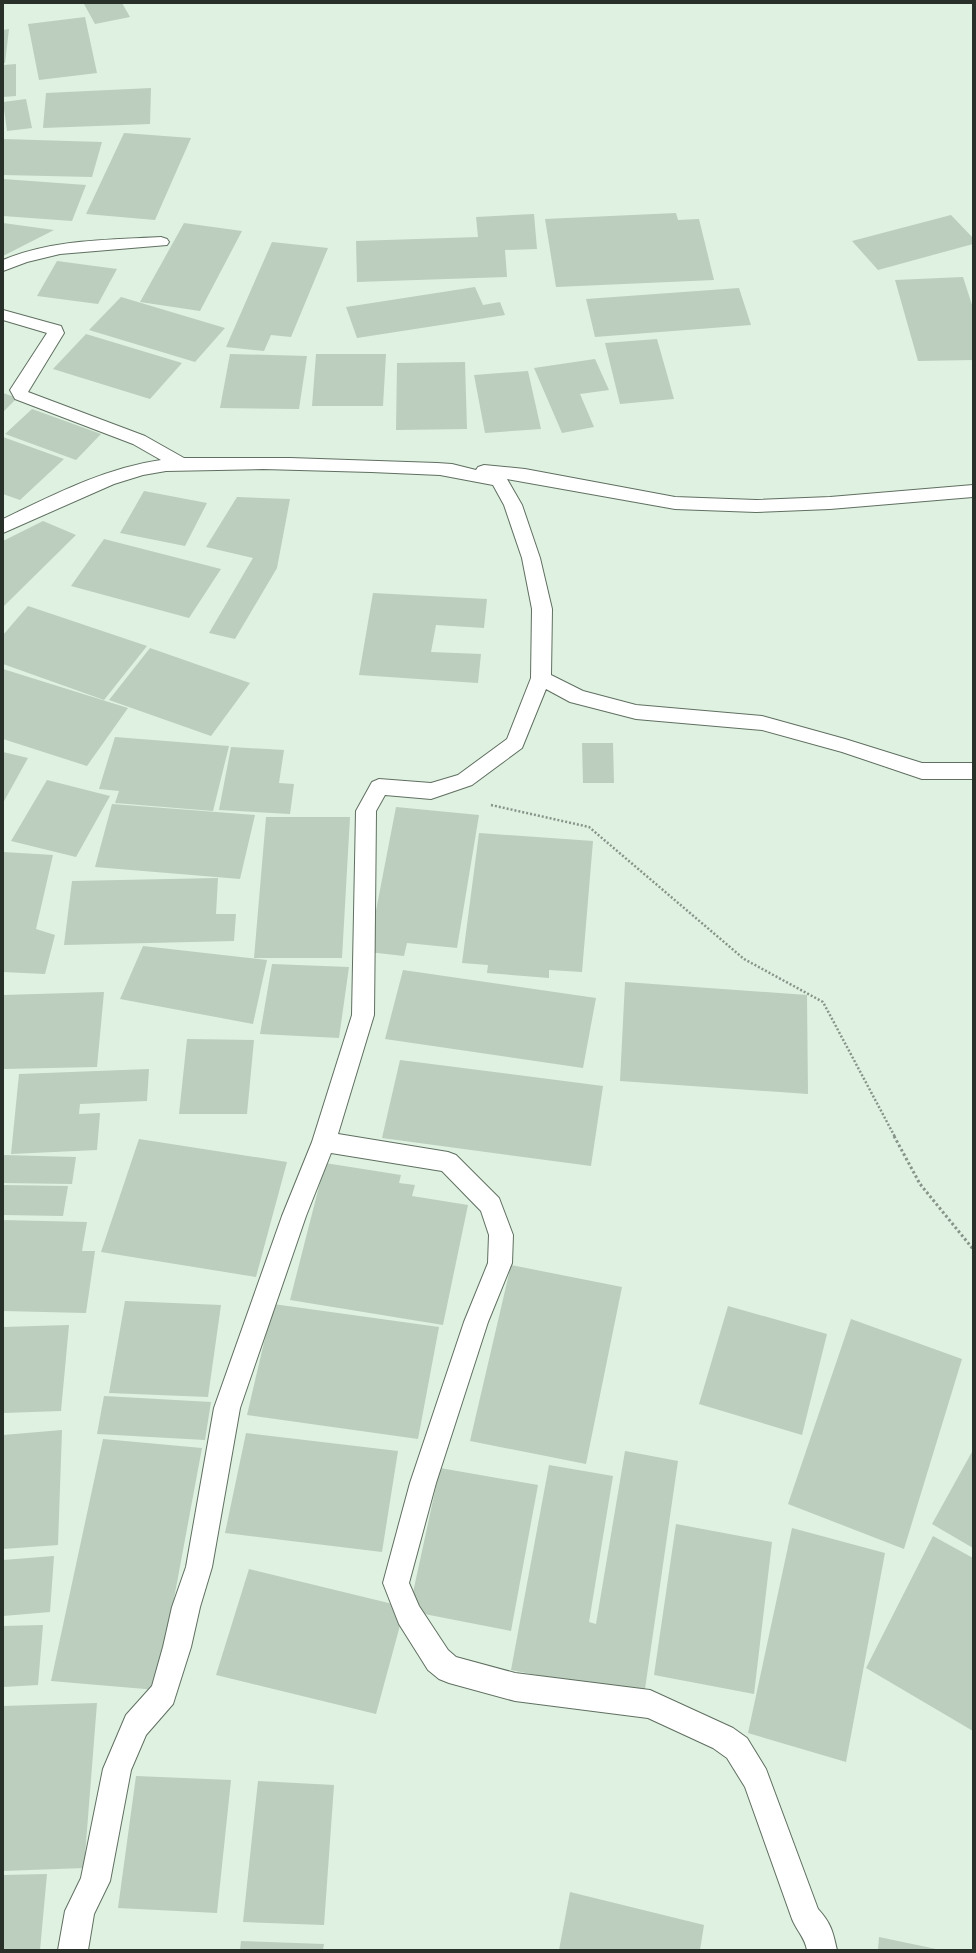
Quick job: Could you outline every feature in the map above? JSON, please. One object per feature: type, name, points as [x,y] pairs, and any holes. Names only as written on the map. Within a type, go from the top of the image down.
[{"type":"street","points":[[3,266],[22,257],[53,249],[161,242]]},
{"type":"street","points":[[3,315],[55,330],[56,333],[19,390],[21,395],[139,440],[181,464]]},
{"type":"street","points":[[3,527],[48,505],[106,481],[143,469],[181,464],[272,463],[437,469],[525,475],[675,502],[756,506],[838,503],[973,491]]},
{"type":"street","points":[[73,1950],[80,1911],[94,1881],[118,1769],[136,1725],[163,1694],[177,1647],[186,1607],[199,1567],[227,1408],[294,1216],[324,1142],[362,1015],[366,811],[379,787],[431,791],[464,780],[515,743],[541,678],[542,609],[531,558],[513,505],[499,480],[437,469]]},
{"type":"street","points":[[541,678],[577,697],[636,712],[762,723],[845,746],[922,771],[973,771]]},
{"type":"street","points":[[324,1142],[448,1162],[491,1205],[501,1235],[500,1263],[476,1322],[423,1483],[396,1583],[409,1615],[438,1660],[449,1669],[515,1687],[650,1704],[723,1738],[736,1748],[756,1779],[802,1908],[807,1919],[818,1931],[822,1950]]},
{"type":"path","points":[[431,791],[589,827],[744,959],[823,1002],[920,1184],[973,1249]]},
{"type":"building","points":[[122,3],[130,17],[95,24],[84,4]]},
{"type":"building","points":[[85,17],[97,73],[39,80],[28,24]]},
{"type":"building","points":[[9,29],[5,63],[3,63],[3,30]]},
{"type":"building","points":[[16,64],[16,96],[3,97],[3,65]]},
{"type":"building","points":[[151,88],[150,124],[43,128],[46,93]]},
{"type":"building","points":[[26,99],[32,128],[7,131],[3,102]]},
{"type":"building","points":[[124,133],[191,138],[155,220],[86,214]]},
{"type":"building","points":[[3,139],[102,142],[92,177],[3,175]]},
{"type":"building","points":[[3,179],[86,185],[72,221],[3,216]]},
{"type":"building","points":[[676,213],[678,220],[699,219],[714,280],[556,287],[545,219]]},
{"type":"building","points":[[534,214],[537,249],[505,250],[507,277],[357,282],[356,241],[478,237],[476,217]]},
{"type":"building","points":[[951,215],[973,238],[973,244],[878,270],[852,241]]},
{"type":"building","points":[[3,223],[54,230],[3,256]]},
{"type":"building","points":[[184,223],[242,231],[200,311],[140,302]]},
{"type":"building","points":[[272,242],[328,248],[291,337],[271,335],[264,351],[226,347]]},
{"type":"building","points":[[57,261],[117,269],[98,304],[37,296]]},
{"type":"building","points":[[963,277],[973,308],[973,360],[918,361],[895,280]]},
{"type":"building","points":[[475,287],[483,305],[500,302],[505,315],[357,338],[346,307]]},
{"type":"building","points":[[739,288],[751,325],[595,337],[586,299]]},
{"type":"building","points":[[121,297],[225,328],[195,362],[89,330]]},
{"type":"building","points":[[86,334],[182,363],[150,399],[53,369]]},
{"type":"building","points":[[657,339],[674,399],[620,404],[605,343]]},
{"type":"building","points":[[230,354],[307,356],[299,409],[220,408]]},
{"type":"building","points":[[316,354],[386,354],[383,406],[312,406]]},
{"type":"building","points":[[595,359],[609,390],[580,394],[594,427],[562,433],[534,368]]},
{"type":"building","points":[[465,362],[467,429],[396,430],[397,363]]},
{"type":"building","points":[[528,371],[541,429],[485,433],[474,375]]},
{"type":"building","points":[[3,393],[17,398],[3,412]]},
{"type":"building","points":[[32,409],[101,434],[76,460],[5,434]]},
{"type":"building","points":[[3,437],[64,459],[20,500],[3,494]]},
{"type":"building","points":[[144,491],[207,503],[185,546],[120,533]]},
{"type":"building","points":[[237,497],[290,499],[277,568],[235,639],[209,633],[253,558],[206,547]]},
{"type":"building","points":[[43,521],[76,535],[3,607],[3,541]]},
{"type":"building","points":[[104,539],[221,569],[189,618],[71,586]]},
{"type":"building","points":[[373,593],[487,599],[484,628],[436,625],[431,652],[481,654],[478,683],[359,675]]},
{"type":"building","points":[[28,606],[147,646],[104,700],[3,664],[3,635]]},
{"type":"building","points":[[150,648],[250,683],[211,736],[109,700]]},
{"type":"building","points":[[3,669],[128,708],[87,766],[3,739]]},
{"type":"building","points":[[115,737],[229,746],[213,811],[115,803],[119,791],[99,789]]},
{"type":"building","points":[[582,743],[613,743],[614,783],[583,783]]},
{"type":"building","points":[[231,747],[284,750],[279,783],[294,784],[290,814],[219,810]]},
{"type":"building","points":[[3,752],[28,758],[3,803]]},
{"type":"building","points":[[47,780],[110,796],[76,857],[11,841]]},
{"type":"building","points":[[112,804],[255,815],[240,879],[95,867]]},
{"type":"building","points":[[396,807],[479,815],[457,948],[407,943],[404,956],[368,952]]},
{"type":"building","points":[[266,817],[350,817],[342,958],[254,958]]},
{"type":"building","points":[[479,833],[593,841],[582,972],[549,970],[549,978],[487,973],[488,965],[462,963]]},
{"type":"building","points":[[3,852],[53,855],[36,929],[55,935],[45,974],[3,972]]},
{"type":"building","points":[[218,878],[216,914],[236,914],[234,941],[64,945],[72,881]]},
{"type":"building","points":[[143,946],[267,960],[253,1024],[120,999]]},
{"type":"building","points":[[272,964],[349,967],[339,1038],[260,1034]]},
{"type":"building","points":[[403,970],[596,998],[583,1068],[385,1039]]},
{"type":"building","points":[[625,982],[807,995],[808,1094],[620,1081]]},
{"type":"building","points":[[104,992],[97,1067],[3,1069],[3,995]]},
{"type":"building","points":[[187,1039],[254,1040],[247,1114],[179,1114]]},
{"type":"building","points":[[400,1060],[603,1086],[591,1166],[382,1138]]},
{"type":"building","points":[[149,1069],[147,1101],[80,1104],[79,1114],[100,1113],[97,1150],[11,1154],[19,1074]]},
{"type":"building","points":[[139,1139],[287,1162],[256,1277],[101,1252]]},
{"type":"building","points":[[3,1155],[76,1157],[72,1184],[3,1183]]},
{"type":"building","points":[[325,1163],[401,1175],[399,1183],[415,1185],[412,1196],[468,1205],[443,1325],[290,1300]]},
{"type":"building","points":[[3,1185],[68,1186],[63,1216],[3,1215]]},
{"type":"building","points":[[3,1220],[87,1222],[82,1251],[95,1251],[86,1313],[3,1311]]},
{"type":"building","points":[[511,1265],[622,1287],[586,1464],[470,1441]]},
{"type":"building","points":[[125,1301],[221,1305],[208,1397],[109,1393]]},
{"type":"building","points":[[273,1304],[439,1327],[418,1439],[247,1415]]},
{"type":"building","points":[[728,1306],[827,1334],[802,1435],[699,1404]]},
{"type":"building","points":[[851,1319],[962,1359],[904,1549],[788,1504]]},
{"type":"building","points":[[69,1325],[61,1411],[3,1413],[3,1327]]},
{"type":"building","points":[[104,1396],[211,1402],[205,1440],[97,1434]]},
{"type":"building","points":[[62,1430],[58,1545],[3,1549],[3,1435]]},
{"type":"building","points":[[246,1433],[398,1451],[382,1552],[225,1533]]},
{"type":"building","points":[[103,1439],[202,1448],[157,1690],[51,1681]]},
{"type":"building","points":[[973,1450],[973,1548],[932,1524]]},
{"type":"building","points":[[625,1451],[678,1461],[644,1696],[511,1670],[549,1465],[613,1476],[589,1622],[596,1624]]},
{"type":"building","points":[[440,1468],[538,1485],[511,1631],[409,1611]]},
{"type":"building","points":[[676,1524],[772,1542],[754,1694],[654,1675]]},
{"type":"building","points":[[792,1528],[885,1553],[846,1762],[748,1733]]},
{"type":"building","points":[[933,1536],[973,1558],[973,1731],[866,1668]]},
{"type":"building","points":[[54,1556],[50,1612],[3,1616],[3,1560]]},
{"type":"building","points":[[249,1569],[405,1607],[376,1714],[216,1675]]},
{"type":"building","points":[[43,1625],[38,1685],[3,1687],[3,1626]]},
{"type":"building","points":[[97,1703],[84,1868],[3,1871],[3,1706]]},
{"type":"building","points":[[136,1776],[231,1780],[217,1913],[118,1908]]},
{"type":"building","points":[[258,1781],[334,1785],[324,1925],[243,1922]]},
{"type":"building","points":[[47,1874],[40,1950],[3,1950],[3,1875]]},
{"type":"building","points":[[570,1892],[704,1925],[700,1950],[559,1950]]},
{"type":"building","points":[[879,1937],[936,1949],[878,1950]]},
{"type":"building","points":[[241,1941],[324,1944],[323,1950],[240,1950]]}]
